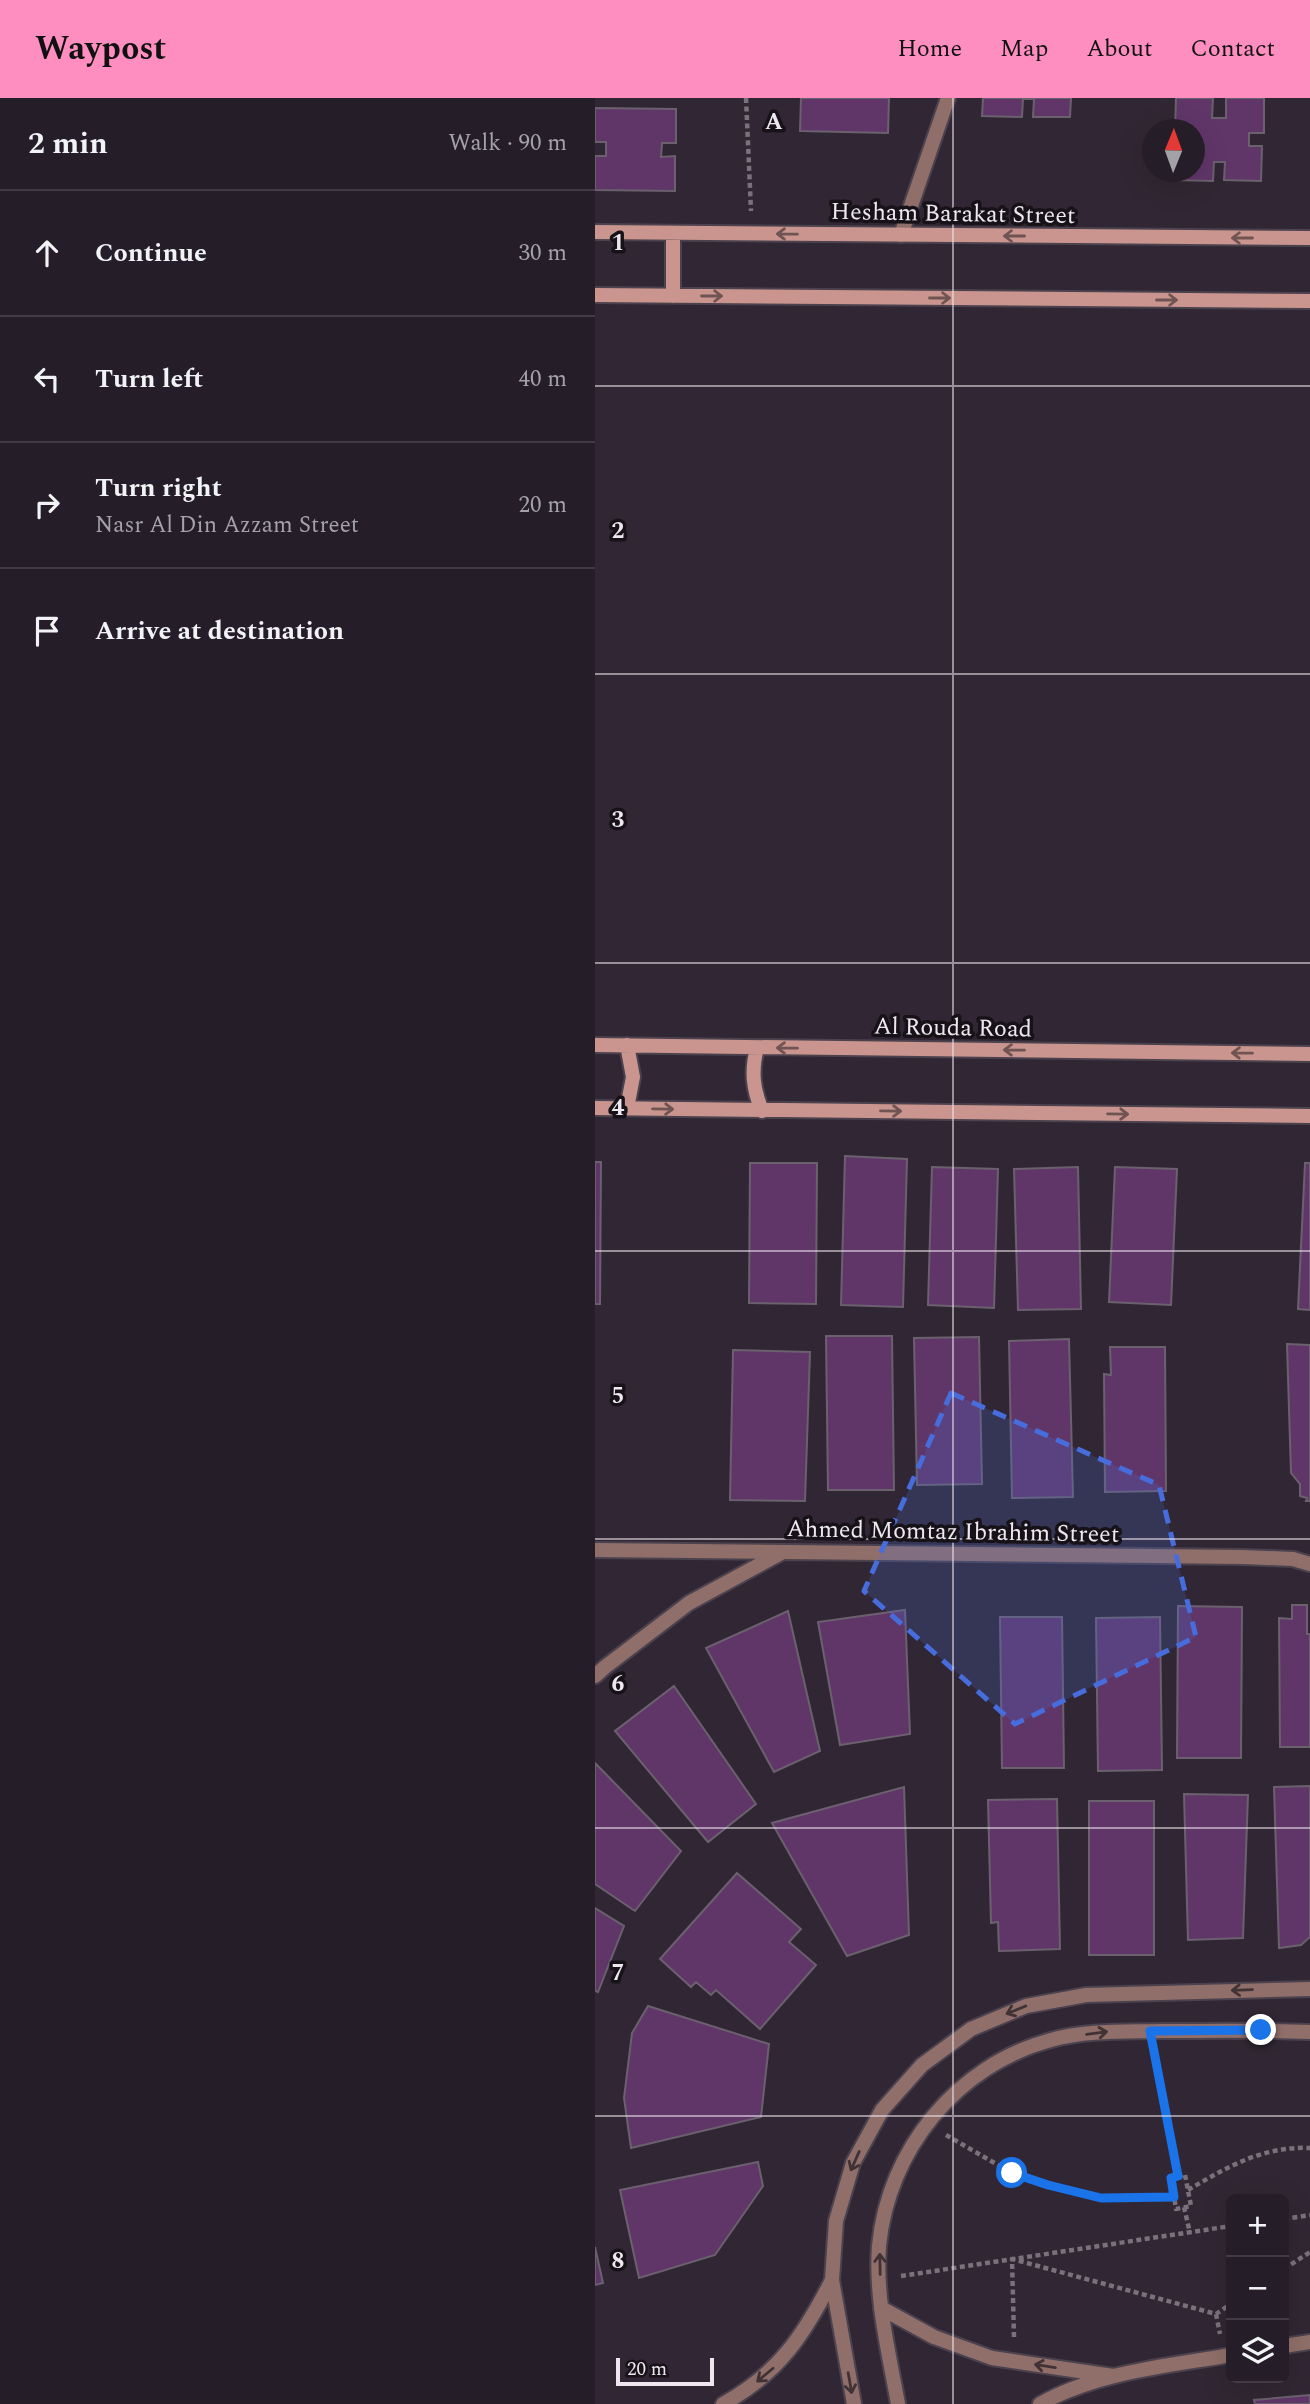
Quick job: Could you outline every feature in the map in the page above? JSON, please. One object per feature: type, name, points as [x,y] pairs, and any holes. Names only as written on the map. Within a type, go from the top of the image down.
[{"type":"street","points":[[901,235],[949,98]]},
{"type":"street","name":"Hesham Barakat Street","points":[[595,232],[1310,238]]},
{"type":"street","points":[[673,233],[673,296]]},
{"type":"street","points":[[595,295],[1310,301]]},
{"type":"street","name":"Al Rouda Road","points":[[595,1045],[1310,1054]]},
{"type":"street","points":[[627,1045],[633,1077],[627,1108]]},
{"type":"street","points":[[757,1048],[753,1063],[753,1080],[762,1111]]},
{"type":"street","points":[[595,1108],[1310,1116]]},
{"type":"street","name":"Ahmed Momtaz Ibrahim Street","points":[[595,1550],[1243,1557],[1293,1559],[1310,1564]]},
{"type":"street","points":[[598,1668],[689,1603],[782,1552]]},
{"type":"street","points":[[854,2404],[832,2280],[836,2221],[853,2163],[870,2131],[882,2110],[922,2065],[971,2029],[1026,2006],[1086,1995],[1310,1989]]},
{"type":"street","points":[[898,2404],[881,2308],[879,2246],[890,2190],[915,2139],[951,2095],[998,2060],[1051,2039],[1108,2032],[1310,2032]]},
{"type":"street","points":[[723,2404],[743,2393],[780,2362],[810,2324],[832,2280]]},
{"type":"street","points":[[881,2308],[934,2337],[992,2358],[1113,2376]]},
{"type":"street","points":[[1289,2345],[1310,2342]]},
{"type":"street","points":[[1040,2404],[1113,2376],[1226,2356]]},
{"type":"path","points":[[746,98],[753,233]]},
{"type":"path","points":[[1150,2031],[1178,2176]]},
{"type":"path","points":[[927,2124],[1012,2173],[1048,2185],[1101,2198],[1174,2197]]},
{"type":"path","points":[[1188,2190],[1240,2161],[1268,2151],[1293,2147],[1310,2148]]},
{"type":"path","points":[[1185,2175],[1191,2206],[1176,2209],[1171,2178],[1178,2176],[1185,2175]]},
{"type":"path","points":[[1184,2207],[1189,2233]]},
{"type":"path","points":[[1289,2218],[1310,2215]]},
{"type":"path","points":[[880,2280],[1226,2228]]},
{"type":"path","points":[[1289,2266],[1310,2252]]},
{"type":"path","points":[[1012,2259],[1216,2314],[1226,2307]]},
{"type":"path","points":[[1012,2259],[1014,2362]]},
{"type":"highlighted area","points":[[951,1393],[1159,1485],[1196,1637],[1015,1724],[864,1591]]},
{"type":"building","points":[[801,98],[889,98],[888,133],[800,131]]},
{"type":"building","points":[[983,98],[1071,98],[1070,117],[1033,117],[1034,99],[1023,99],[1022,117],[982,116]]},
{"type":"building","points":[[1176,98],[1213,98],[1212,118],[1226,118],[1226,98],[1264,98],[1264,133],[1249,133],[1249,146],[1262,146],[1261,181],[1224,180],[1225,162],[1214,162],[1213,181],[1205,181],[1205,119],[1175,119]]},
{"type":"building","points":[[595,108],[676,109],[676,143],[662,143],[661,157],[675,156],[675,191],[595,190],[595,156],[606,156],[606,142],[595,142]]},
{"type":"building","points":[[845,1156],[907,1159],[903,1307],[841,1305]]},
{"type":"building","points":[[595,1162],[601,1162],[600,1304],[595,1304]]},
{"type":"building","points":[[750,1163],[817,1163],[816,1304],[749,1303]]},
{"type":"building","points":[[1305,1163],[1310,1163],[1310,1310],[1298,1309]]},
{"type":"building","points":[[932,1167],[998,1169],[994,1308],[928,1305]]},
{"type":"building","points":[[1078,1167],[1081,1309],[1018,1310],[1014,1169]]},
{"type":"building","points":[[1115,1167],[1177,1169],[1171,1305],[1109,1302]]},
{"type":"building","points":[[826,1336],[892,1336],[894,1490],[828,1490]]},
{"type":"building","points":[[979,1337],[982,1484],[917,1485],[914,1338]]},
{"type":"building","points":[[1069,1339],[1073,1497],[1012,1498],[1009,1341]]},
{"type":"building","points":[[1287,1344],[1310,1345],[1310,1501],[1300,1496],[1300,1484],[1291,1473]]},
{"type":"building","points":[[1110,1347],[1165,1347],[1166,1491],[1105,1492],[1104,1374],[1111,1375]]},
{"type":"building","points":[[733,1350],[810,1352],[805,1501],[730,1500]]},
{"type":"building","points":[[1292,1605],[1307,1605],[1307,1634],[1310,1634],[1310,1747],[1280,1747],[1279,1618],[1292,1619]]},
{"type":"building","points":[[1178,1606],[1242,1607],[1241,1758],[1177,1758]]},
{"type":"building","points":[[905,1610],[910,1734],[840,1745],[818,1622]]},
{"type":"building","points":[[788,1611],[820,1751],[774,1772],[706,1648]]},
{"type":"building","points":[[1000,1617],[1062,1617],[1064,1768],[1002,1768]]},
{"type":"building","points":[[1160,1617],[1162,1770],[1098,1771],[1096,1618]]},
{"type":"building","points":[[674,1686],[756,1804],[708,1842],[615,1731]]},
{"type":"building","points":[[595,1763],[681,1851],[635,1911],[595,1884]]},
{"type":"building","points":[[1310,1786],[1310,1937],[1301,1945],[1279,1948],[1274,1787]]},
{"type":"building","points":[[904,1787],[909,1935],[847,1956],[772,1823]]},
{"type":"building","points":[[1184,1794],[1248,1795],[1243,1938],[1188,1940]]},
{"type":"building","points":[[1057,1799],[1060,1949],[999,1951],[998,1922],[991,1923],[988,1800]]},
{"type":"building","points":[[1089,1801],[1154,1801],[1154,1955],[1089,1955]]},
{"type":"building","points":[[737,1873],[801,1929],[789,1942],[816,1965],[760,2029],[716,1990],[711,1995],[696,1982],[691,1987],[660,1959]]},
{"type":"building","points":[[595,1908],[624,1926],[598,1992],[595,1991]]},
{"type":"building","points":[[648,2006],[769,2044],[761,2117],[631,2148],[624,2098],[632,2033]]},
{"type":"building","points":[[758,2162],[763,2186],[715,2255],[639,2278],[620,2190]]},
{"type":"building","points":[[595,2247],[603,2283],[595,2285]]},
{"type":"building","points":[[1310,2395],[1310,2404],[1255,2404],[1254,2400]]},
{"type":"route","points":[[1012,2173],[1101,2198],[1174,2197],[1171,2178],[1178,2176],[1150,2031],[1261,2030]]}]
